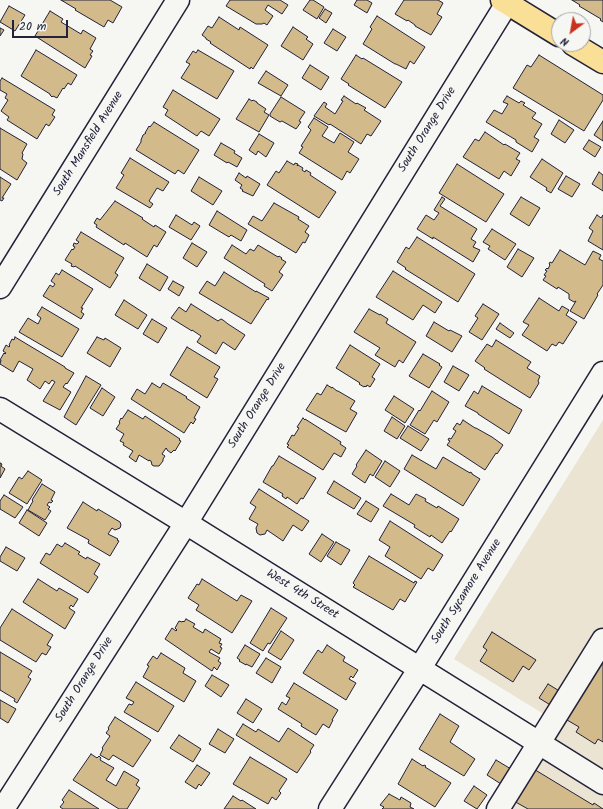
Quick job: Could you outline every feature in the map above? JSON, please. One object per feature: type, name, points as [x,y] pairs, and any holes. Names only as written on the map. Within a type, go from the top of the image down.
[{"type":"main road","points":[[506,1],[551,30]]},
{"type":"main road","points":[[586,52],[603,62]]},
{"type":"street","name":"South Mansfield Avenue","points":[[0,287],[178,0]]},
{"type":"street","name":"South Orange Drive","points":[[3,809],[186,523],[506,1]]},
{"type":"street","name":"South Sycamore Avenue","points":[[330,809],[420,668],[603,373]]},
{"type":"street","name":"West 4th Street","points":[[0,409],[420,668],[603,783]]},
{"type":"street","points":[[498,809],[603,640]]},
{"type":"shaded area","points":[[603,420],[603,809],[506,809],[560,724],[454,659]]},
{"type":"building","points":[[61,0],[110,0],[122,7],[113,23],[108,20],[104,27]]},
{"type":"building","points":[[230,0],[280,0],[288,5],[282,14],[268,5],[265,10],[273,16],[267,25],[264,23],[256,24],[226,6]]},
{"type":"building","points":[[310,0],[313,0],[324,7],[317,19],[303,10]]},
{"type":"building","points":[[357,0],[367,0],[372,3],[367,13],[354,5]]},
{"type":"building","points":[[404,0],[438,0],[443,3],[437,14],[442,17],[431,35],[415,26],[408,20],[407,21],[395,14]]},
{"type":"building","points":[[572,0],[603,0],[603,22],[591,12],[579,6],[580,5]]},
{"type":"building","points":[[9,6],[25,15],[15,31],[0,22]]},
{"type":"building","points":[[325,9],[332,13],[326,23],[319,18]]},
{"type":"building","points":[[50,11],[63,19],[61,22],[81,34],[83,30],[96,38],[90,49],[93,51],[90,55],[92,56],[85,68],[35,36]]},
{"type":"building","points":[[377,16],[425,47],[414,64],[410,61],[406,69],[395,64],[363,44],[372,29],[370,27]]},
{"type":"building","points":[[219,17],[239,30],[240,27],[268,45],[253,69],[251,67],[250,69],[210,43],[211,42],[202,35],[208,26],[212,28]]},
{"type":"building","points":[[293,27],[308,37],[306,39],[313,44],[303,60],[281,46]]},
{"type":"building","points":[[0,28],[4,30],[0,36]]},
{"type":"building","points":[[333,29],[346,37],[337,51],[324,43]]},
{"type":"building","points":[[36,50],[77,75],[71,85],[68,83],[64,89],[63,88],[57,98],[52,97],[50,94],[21,76]]},
{"type":"building","points":[[198,50],[234,71],[217,99],[181,78],[190,64],[186,62],[193,51],[196,53]]},
{"type":"building","points":[[356,55],[402,82],[385,108],[341,79]]},
{"type":"building","points":[[539,55],[603,95],[603,100],[584,131],[513,88],[527,65],[531,67]]},
{"type":"building","points":[[310,65],[329,77],[321,90],[302,78]]},
{"type":"building","points":[[266,71],[288,85],[281,96],[258,83]]},
{"type":"building","points":[[2,78],[55,110],[52,115],[55,117],[49,126],[46,124],[37,139],[7,120],[9,117],[1,111],[8,100],[5,98],[7,94],[0,90],[0,81]]},
{"type":"building","points":[[173,90],[220,119],[209,136],[201,131],[197,136],[165,115],[168,110],[163,107]]},
{"type":"building","points":[[344,96],[356,104],[357,103],[366,108],[364,110],[381,121],[371,136],[367,134],[361,144],[330,124],[329,125],[314,116],[324,102],[327,104],[325,107],[335,114],[343,101],[341,100]]},
{"type":"building","points":[[507,96],[519,103],[521,101],[525,103],[523,105],[536,113],[532,118],[542,124],[534,137],[539,140],[532,152],[516,142],[516,140],[486,122],[494,110],[502,114],[508,104],[503,102]]},
{"type":"building","points":[[281,97],[305,112],[296,129],[270,116]]},
{"type":"building","points":[[249,99],[257,102],[266,109],[264,112],[269,115],[259,132],[236,119]]},
{"type":"building","points":[[314,118],[328,127],[322,136],[334,143],[340,133],[354,142],[348,152],[359,159],[350,173],[347,171],[342,180],[299,153],[303,147],[301,146],[311,130],[308,127]]},
{"type":"building","points":[[559,120],[574,130],[565,143],[551,134]]},
{"type":"building","points":[[603,121],[603,141],[594,135]]},
{"type":"building","points":[[154,122],[199,150],[184,174],[178,170],[175,174],[136,150],[143,135],[146,133],[149,126],[150,127]]},
{"type":"building","points":[[0,128],[27,144],[22,153],[22,159],[27,163],[17,180],[0,169]]},
{"type":"building","points":[[485,132],[504,145],[505,144],[520,153],[516,159],[520,161],[511,176],[504,171],[499,179],[463,157],[475,139],[479,141]]},
{"type":"building","points":[[259,134],[274,143],[266,157],[258,151],[256,155],[249,150]]},
{"type":"building","points":[[589,140],[601,147],[595,157],[583,149]]},
{"type":"building","points":[[221,143],[235,151],[234,153],[242,158],[237,167],[214,155]]},
{"type":"building","points":[[130,158],[169,182],[163,191],[157,188],[149,201],[153,204],[150,208],[116,188],[124,175],[121,173]]},
{"type":"building","points":[[542,159],[563,173],[551,193],[546,190],[547,188],[530,177]]},
{"type":"building","points":[[287,161],[294,165],[295,163],[298,164],[297,166],[298,165],[303,168],[302,170],[305,172],[306,170],[311,173],[310,175],[336,192],[319,218],[267,185],[276,171],[279,173]]},
{"type":"building","points":[[457,164],[504,194],[486,222],[439,193]]},
{"type":"building","points":[[599,172],[603,175],[603,191],[592,184]]},
{"type":"building","points":[[239,173],[260,184],[253,196],[242,191],[243,190],[240,188],[242,185],[235,180]]},
{"type":"building","points":[[566,176],[580,184],[572,197],[558,189]]},
{"type":"building","points":[[0,177],[11,184],[2,198],[4,198],[2,201],[0,200]]},
{"type":"building","points":[[199,177],[222,191],[213,205],[191,191]]},
{"type":"building","points":[[442,197],[445,199],[440,206],[477,229],[471,239],[476,242],[473,247],[480,250],[473,262],[433,237],[433,239],[417,229],[426,215],[434,220],[439,213],[434,210]]},
{"type":"building","points":[[521,197],[540,208],[529,226],[510,214]]},
{"type":"building","points":[[115,201],[143,218],[142,219],[154,227],[155,225],[166,232],[157,247],[154,245],[147,257],[125,243],[124,245],[96,227],[97,225],[94,223],[97,218],[100,220]]},
{"type":"building","points":[[274,203],[299,217],[298,219],[309,226],[305,232],[309,235],[305,243],[303,242],[296,253],[248,224],[253,216],[262,221]]},
{"type":"building","points":[[217,211],[247,230],[241,241],[231,235],[229,237],[209,225]]},
{"type":"building","points":[[176,215],[192,225],[194,222],[200,226],[191,240],[169,227]]},
{"type":"building","points":[[597,215],[601,218],[603,215],[603,250],[588,241],[593,231],[589,228]]},
{"type":"building","points":[[492,229],[516,244],[505,260],[488,249],[490,246],[483,242]]},
{"type":"building","points":[[81,232],[124,258],[115,273],[118,275],[110,288],[75,266],[71,266],[72,264],[65,260],[75,247],[73,246],[74,243],[77,244],[79,242],[76,240]]},
{"type":"building","points":[[417,237],[475,274],[458,302],[405,269],[406,268],[397,262],[406,247],[409,249]]},
{"type":"building","points":[[192,243],[207,252],[197,267],[183,258]]},
{"type":"building","points":[[232,245],[246,254],[250,249],[254,251],[258,245],[278,257],[279,256],[286,262],[279,272],[283,275],[272,291],[264,286],[265,284],[224,258]]},
{"type":"building","points":[[518,249],[534,258],[522,277],[507,267]]},
{"type":"building","points":[[560,250],[585,265],[593,251],[601,255],[599,259],[603,261],[603,285],[584,319],[570,311],[576,301],[574,302],[569,299],[569,294],[558,287],[557,289],[543,280],[547,271],[545,270],[547,268],[548,269],[550,262],[552,263]]},
{"type":"building","points":[[147,264],[168,277],[160,291],[139,278]]},
{"type":"building","points":[[62,270],[93,289],[81,308],[83,308],[81,312],[84,314],[81,319],[43,296],[50,285],[53,287],[55,284],[51,281],[56,273],[59,275]]},
{"type":"building","points":[[393,271],[442,302],[435,313],[423,305],[413,320],[376,297]]},
{"type":"building","points":[[224,272],[256,292],[269,298],[251,324],[199,293],[207,281],[215,286]]},
{"type":"building","points":[[173,281],[184,287],[179,296],[168,289]]},
{"type":"building","points":[[539,298],[559,311],[562,306],[569,310],[566,315],[577,322],[563,344],[559,342],[556,346],[552,344],[547,351],[522,335],[529,325],[523,322]]},
{"type":"building","points":[[124,300],[147,315],[138,329],[115,315]]},
{"type":"building","points":[[191,304],[218,321],[221,319],[223,320],[245,335],[235,350],[223,342],[216,354],[197,342],[201,336],[171,318],[179,307],[186,312]]},
{"type":"building","points":[[483,304],[499,314],[482,340],[469,332],[478,318],[475,316]]},
{"type":"building","points":[[42,307],[79,329],[62,357],[19,332],[28,318],[38,324],[41,318],[37,315]]},
{"type":"building","points":[[369,309],[388,319],[386,323],[416,342],[403,363],[399,360],[395,367],[375,355],[380,348],[354,332]]},
{"type":"building","points":[[152,319],[167,328],[158,343],[143,334]]},
{"type":"building","points":[[434,322],[449,331],[450,330],[462,336],[452,352],[426,336]]},
{"type":"building","points":[[500,323],[514,333],[510,338],[496,329]]},
{"type":"building","points":[[15,337],[74,373],[67,384],[66,383],[63,387],[71,392],[60,410],[43,401],[55,382],[52,380],[49,384],[45,381],[40,389],[27,380],[33,369],[19,361],[13,372],[0,364],[0,360],[4,353],[6,353],[3,351],[6,345],[9,347],[12,339],[14,340]]},
{"type":"building","points":[[97,337],[104,340],[105,338],[121,348],[110,367],[87,353]]},
{"type":"building","points":[[496,340],[531,362],[527,368],[540,376],[538,381],[539,383],[530,398],[484,369],[485,368],[475,361],[487,344],[492,347]]},
{"type":"building","points":[[350,345],[380,364],[372,377],[375,379],[370,387],[367,385],[364,387],[336,368]]},
{"type":"building","points":[[187,347],[220,367],[214,377],[218,379],[207,398],[170,375]]},
{"type":"building","points":[[423,354],[440,364],[439,365],[442,367],[429,388],[409,376]]},
{"type":"building","points":[[453,366],[469,375],[459,391],[444,382]]},
{"type":"building","points":[[86,376],[101,385],[76,425],[64,417]]},
{"type":"building","points":[[152,383],[160,388],[163,383],[187,397],[186,398],[200,407],[194,418],[196,419],[193,424],[191,422],[184,433],[131,399],[137,389],[145,394]]},
{"type":"building","points":[[327,385],[355,401],[350,409],[357,413],[346,432],[306,410],[317,393],[321,395]]},
{"type":"building","points":[[482,386],[522,410],[509,434],[465,406],[474,391],[478,394]]},
{"type":"building","points":[[102,388],[115,397],[103,416],[90,408]]},
{"type":"building","points":[[432,391],[449,402],[437,422],[434,420],[425,434],[410,425]]},
{"type":"building","points":[[394,396],[414,409],[405,423],[385,410]]},
{"type":"building","points":[[128,410],[143,419],[145,416],[180,439],[179,440],[181,441],[175,451],[174,450],[171,453],[166,448],[162,454],[165,456],[159,466],[152,465],[151,461],[139,455],[136,462],[129,457],[133,451],[123,445],[124,443],[120,441],[124,434],[116,429],[121,418],[122,419]]},
{"type":"building","points":[[392,417],[405,426],[397,439],[384,431]]},
{"type":"building","points":[[303,418],[341,442],[340,444],[346,448],[341,457],[334,453],[323,470],[287,447],[289,445],[287,444],[292,435],[294,436],[299,428],[297,427]]},
{"type":"building","points":[[463,420],[503,445],[485,470],[447,445],[450,441],[448,440],[449,438],[451,439],[456,431],[453,429],[457,423],[460,425]]},
{"type":"building","points":[[408,426],[429,439],[421,451],[400,438]]},
{"type":"building","points":[[366,450],[382,461],[373,476],[370,474],[365,483],[352,474]]},
{"type":"building","points":[[412,455],[436,469],[443,457],[480,479],[463,506],[404,469]]},
{"type":"building","points":[[279,456],[316,478],[303,499],[301,498],[297,504],[287,497],[286,499],[282,496],[283,494],[263,482]]},
{"type":"building","points":[[385,461],[400,471],[390,487],[375,477]]},
{"type":"building","points":[[0,463],[5,469],[0,478]]},
{"type":"building","points":[[28,471],[42,480],[27,504],[9,493],[19,477],[22,479]]},
{"type":"building","points":[[334,481],[361,498],[354,509],[327,493]]},
{"type":"building","points":[[42,484],[55,492],[51,500],[53,501],[51,503],[49,502],[47,505],[50,507],[48,509],[51,511],[45,520],[28,510],[33,501],[32,500]]},
{"type":"building","points":[[259,489],[309,521],[302,531],[293,525],[283,541],[267,530],[265,534],[260,535],[257,533],[256,528],[258,524],[249,519],[256,507],[250,503]]},
{"type":"building","points":[[391,494],[409,505],[416,494],[426,499],[425,501],[437,508],[438,506],[459,519],[442,543],[431,535],[430,537],[414,527],[415,525],[383,506]]},
{"type":"building","points":[[4,495],[23,507],[15,518],[0,509],[0,501]]},
{"type":"building","points":[[366,501],[379,509],[371,522],[357,514]]},
{"type":"building","points":[[83,502],[97,511],[98,509],[120,522],[120,528],[115,530],[112,528],[108,534],[119,541],[110,556],[88,543],[89,540],[67,528]]},
{"type":"building","points":[[27,510],[47,523],[39,536],[19,523]]},
{"type":"building","points":[[390,521],[443,555],[433,571],[428,568],[421,579],[385,556],[390,547],[379,540]]},
{"type":"building","points":[[322,534],[334,542],[321,562],[309,554]]},
{"type":"building","points":[[336,542],[350,550],[341,565],[327,556]]},
{"type":"building","points":[[65,543],[80,552],[78,554],[86,559],[87,557],[100,564],[94,574],[98,577],[88,593],[40,563],[46,553],[50,555],[57,544],[62,547]]},
{"type":"building","points":[[6,547],[25,558],[17,571],[0,561],[0,557]]},
{"type":"building","points":[[369,556],[414,583],[415,581],[417,582],[405,602],[400,599],[393,610],[353,587],[355,585],[353,583]]},
{"type":"building","points":[[38,579],[57,591],[59,588],[78,599],[73,607],[71,605],[69,608],[75,612],[65,629],[23,602]]},
{"type":"building","points":[[202,579],[237,601],[241,595],[252,601],[232,633],[196,610],[199,605],[188,598]]},
{"type":"building","points":[[271,608],[287,618],[270,644],[268,643],[263,651],[250,643]]},
{"type":"building","points":[[12,609],[53,635],[47,645],[51,647],[46,655],[42,653],[36,662],[0,640],[0,628]]},
{"type":"building","points":[[186,619],[195,624],[193,627],[203,633],[205,629],[221,639],[219,643],[222,644],[220,647],[222,648],[219,654],[211,649],[209,652],[220,658],[218,661],[221,663],[217,670],[214,667],[212,671],[165,639],[172,628],[176,631],[177,630],[175,628],[179,621],[184,622]]},
{"type":"building","points":[[281,631],[294,640],[281,660],[268,652]]},
{"type":"building","points":[[492,632],[536,660],[529,670],[523,666],[513,682],[480,661],[487,650],[483,647]]},
{"type":"building","points":[[245,645],[260,654],[252,667],[239,661],[240,660],[237,658]]},
{"type":"building","points":[[327,645],[345,657],[343,661],[358,670],[353,678],[351,676],[349,679],[356,683],[346,700],[303,673],[318,650],[322,653]]},
{"type":"building","points":[[603,651],[603,742],[598,739],[595,744],[576,732],[579,727],[562,717]]},
{"type":"building","points":[[0,652],[32,671],[28,677],[31,679],[17,703],[14,701],[15,699],[0,690]]},
{"type":"building","points":[[161,653],[185,668],[183,673],[196,681],[184,702],[143,677],[149,666],[147,665],[153,656],[157,659]]},
{"type":"building","points":[[266,658],[281,667],[272,683],[256,673]]},
{"type":"building","points":[[212,675],[229,685],[221,697],[205,686]]},
{"type":"building","points":[[136,682],[174,706],[158,732],[124,712],[129,704],[132,705],[134,702],[126,698]]},
{"type":"building","points":[[294,683],[338,710],[329,728],[323,724],[316,735],[278,709],[282,702],[286,705],[290,698],[286,696]]},
{"type":"building","points":[[548,684],[561,692],[552,706],[539,698]]},
{"type":"building","points":[[246,699],[262,709],[253,723],[237,713]]},
{"type":"building","points":[[0,700],[16,709],[8,723],[0,718]]},
{"type":"building","points":[[440,714],[459,726],[450,742],[475,759],[464,776],[419,749]]},
{"type":"building","points":[[115,717],[151,740],[133,767],[113,755],[109,760],[100,755],[103,749],[102,748],[110,736],[106,733]]},
{"type":"building","points":[[243,724],[256,732],[258,729],[279,742],[288,728],[314,745],[297,773],[236,735]]},
{"type":"building","points":[[218,729],[234,739],[225,753],[209,744]]},
{"type":"building","points":[[179,735],[201,749],[193,762],[170,748]]},
{"type":"building","points":[[91,754],[97,758],[99,756],[101,758],[100,760],[114,768],[106,780],[116,786],[124,771],[139,780],[136,785],[140,788],[127,809],[119,809],[73,780]]},
{"type":"building","points":[[250,757],[287,779],[279,791],[281,793],[276,800],[272,797],[268,804],[233,784]]},
{"type":"building","points":[[412,759],[423,766],[426,766],[425,767],[451,783],[435,807],[398,784]]},
{"type":"building","points":[[496,760],[511,769],[501,784],[487,775]]},
{"type":"building","points":[[197,765],[210,773],[201,786],[199,784],[196,789],[185,782]]},
{"type":"building","points":[[532,768],[593,805],[594,803],[603,809],[528,809],[512,800]]},
{"type":"building","points":[[474,786],[487,795],[477,809],[464,801]]},
{"type":"building","points":[[69,790],[99,809],[63,809],[60,807],[64,802],[62,800]]},
{"type":"building","points":[[389,794],[400,800],[401,797],[411,803],[410,807],[414,809],[382,809],[384,807],[380,805]]},
{"type":"building","points":[[233,796],[241,801],[242,800],[256,809],[224,809]]}]
